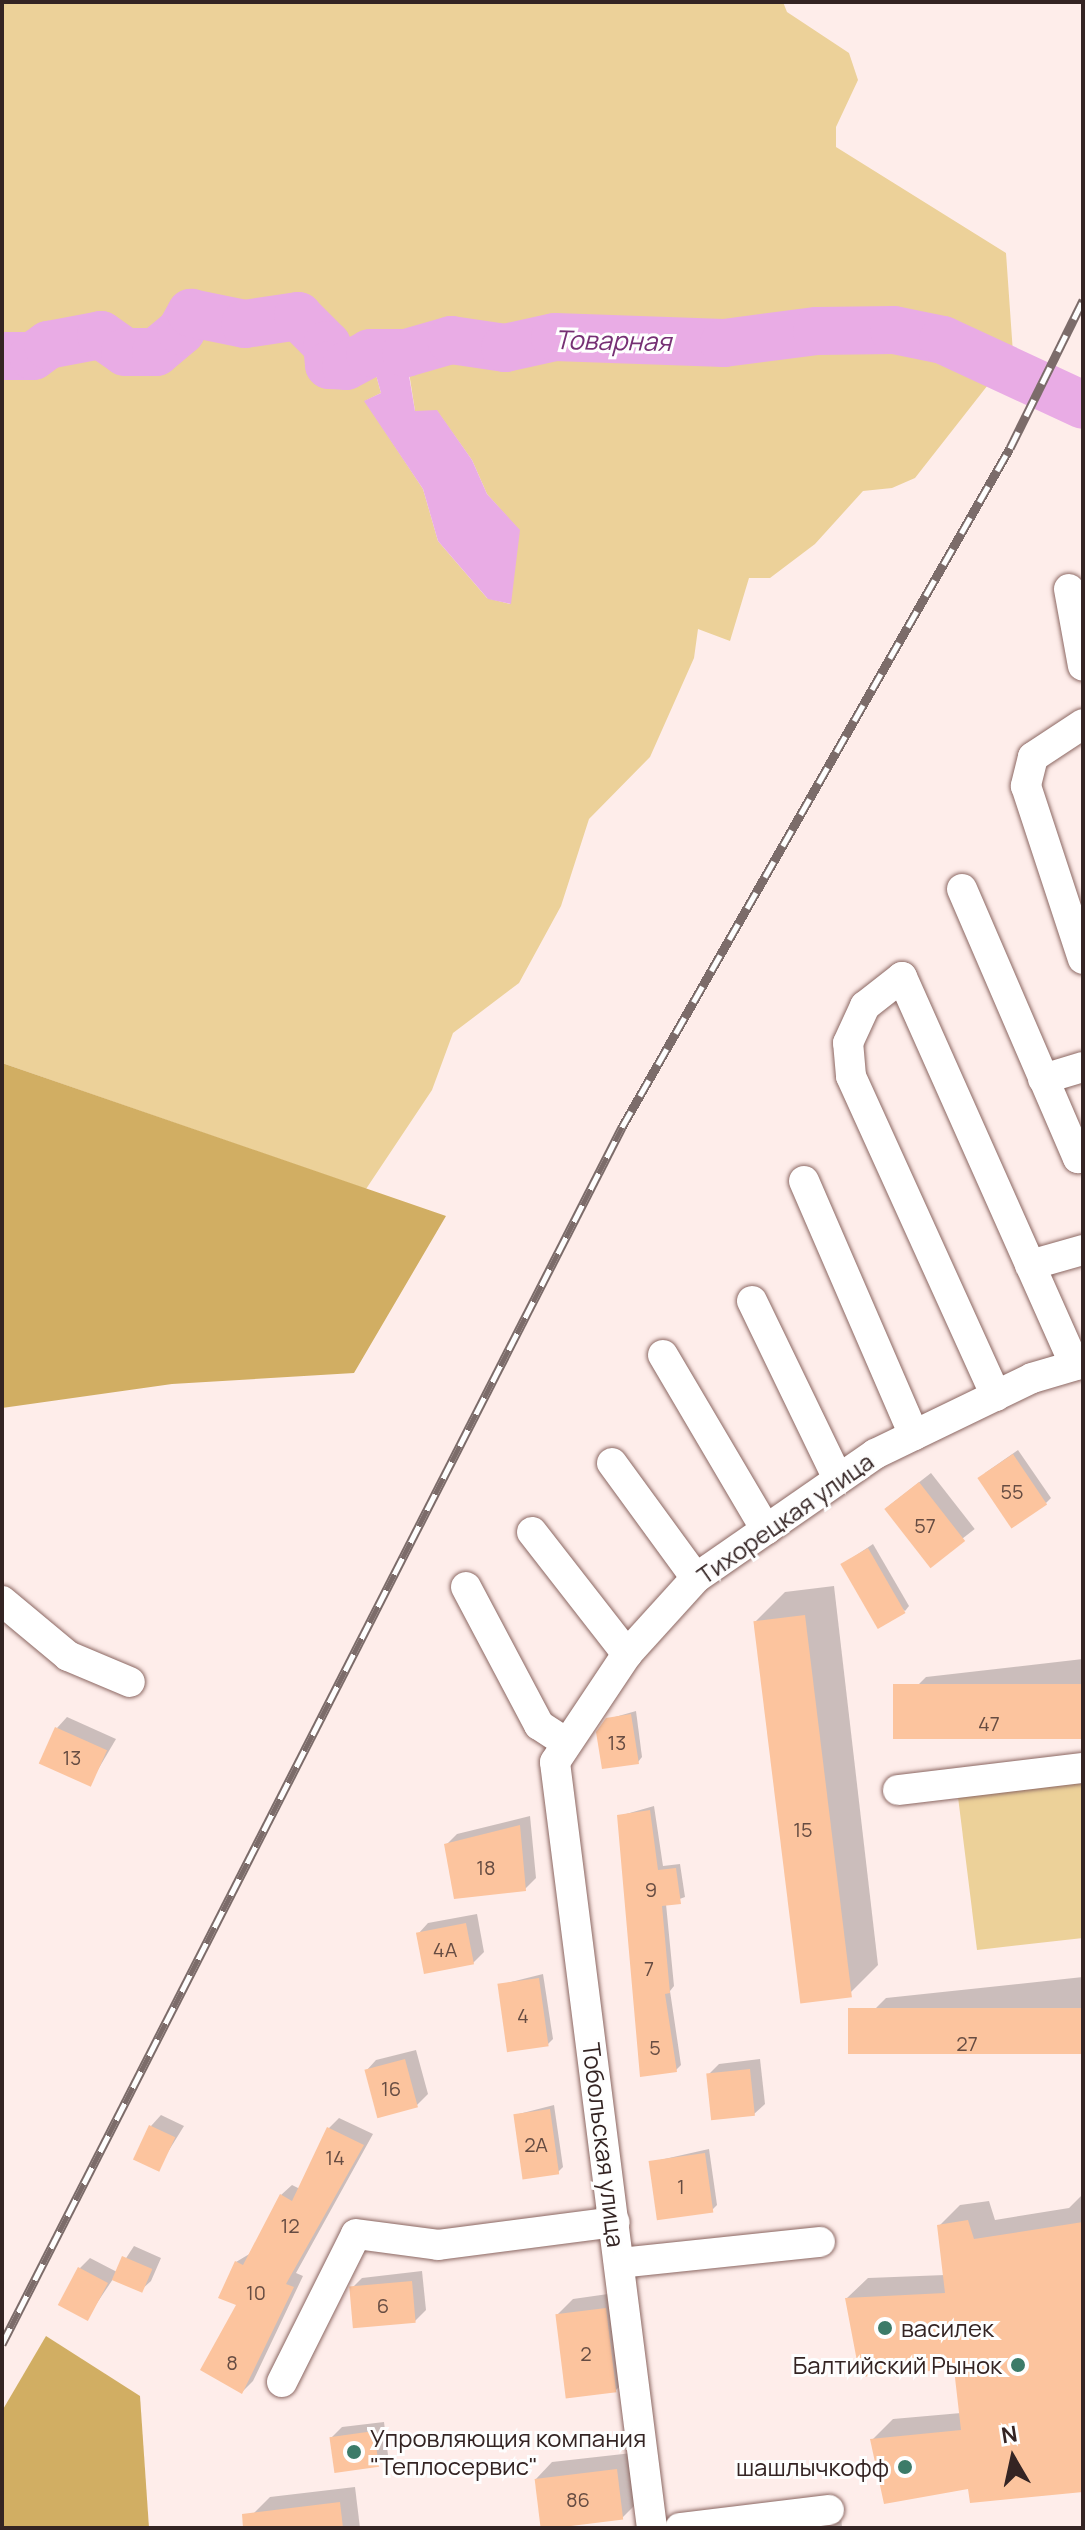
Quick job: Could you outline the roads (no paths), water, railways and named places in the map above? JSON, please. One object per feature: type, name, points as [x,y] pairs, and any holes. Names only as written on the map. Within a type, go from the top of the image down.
[{"type":"street","points":[[1069,589],[1083,666]]},
{"type":"street","points":[[1083,724],[1033,757],[1026,786],[1083,959]]},
{"type":"street","points":[[962,889],[1078,1158],[1083,1156]]},
{"type":"street","points":[[996,1396],[851,1076],[848,1043],[865,1006],[902,977],[1030,1265],[1079,1364]]},
{"type":"street","points":[[1043,1079],[1083,1067]]},
{"type":"street","points":[[804,1181],[914,1435]]},
{"type":"street","points":[[1030,1265],[1083,1250]]},
{"type":"street","points":[[752,1301],[838,1479]]},
{"type":"street","points":[[663,1355],[766,1530]]},
{"type":"street","name":"Тихорецкая улица","points":[[561,1752],[627,1654],[696,1578],[838,1479],[914,1435],[996,1396],[1079,1364]]},
{"type":"street","points":[[612,1463],[696,1578]]},
{"type":"street","points":[[532,1532],[627,1654]]},
{"type":"street","points":[[466,1587],[539,1725],[561,1752]]},
{"type":"street","points":[[2,1601],[68,1656],[130,1682]]},
{"type":"street","name":"Тобольская улица","points":[[561,1752],[652,2528]]},
{"type":"street","points":[[898,1790],[1083,1768]]},
{"type":"street","points":[[282,2382],[356,2234],[438,2245],[615,2222]]},
{"type":"street","points":[[619,2263],[820,2242]]},
{"type":"street","points":[[680,2528],[829,2510]]},
{"type":"waterway","name":"Товарная","points":[[2,356],[33,356],[48,345],[101,335],[125,352],[156,352],[181,331],[191,313],[245,324],[298,316],[327,345],[329,365],[346,366],[370,353],[406,353],[451,340],[505,348],[555,337],[724,343],[817,331],[894,330],[943,340],[1083,405]]},
{"type":"railway","points":[[2,2344],[622,1127],[1010,448],[1083,300]]},
{"type":"place","name":"василек","points":[[885,2328]]},
{"type":"place","name":"Балтийский Рынок","points":[[1018,2365]]},
{"type":"place","name":"Упровляющия компания \"Теплосервис\"","points":[[354,2452]]},
{"type":"place","name":"шашлычкофф","points":[[905,2467]]}]
